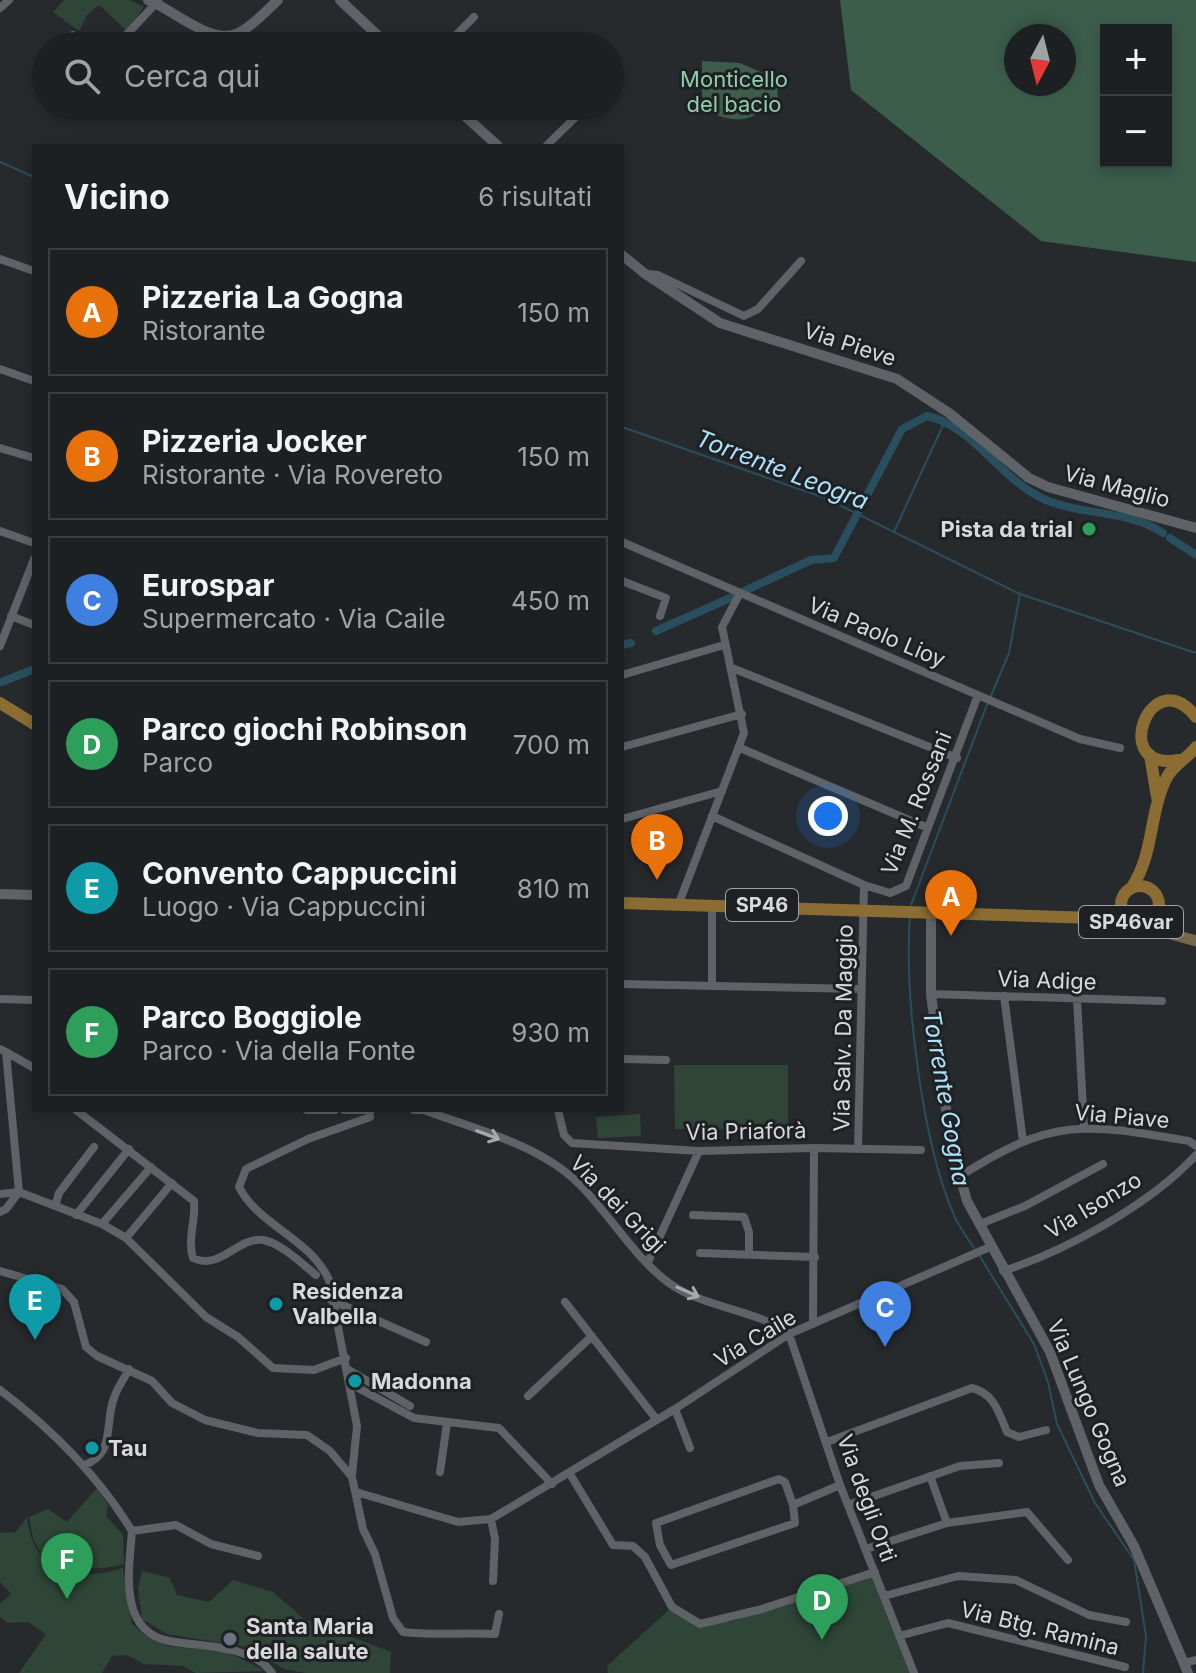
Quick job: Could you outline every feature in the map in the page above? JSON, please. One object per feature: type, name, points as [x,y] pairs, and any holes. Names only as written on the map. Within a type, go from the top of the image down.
[{"type":"main road","name":"SP46var","points":[[1158,801],[1150,755],[1140,739],[1142,720],[1147,712],[1164,702],[1189,705],[1196,717]]},
{"type":"main road","points":[[0,703],[32,723]]},
{"type":"main road","name":"SP46var","points":[[1149,850],[1120,908],[1131,921],[1152,920],[1159,905],[1153,891],[1149,850],[1158,801],[1166,777],[1179,760],[1196,747]]},
{"type":"main road","points":[[1150,755],[1164,761],[1179,760]]},
{"type":"main road","name":"SP46var","points":[[1127,891],[1143,886],[1153,891]]},
{"type":"main road","name":"SP46","points":[[1085,916],[1110,907],[1127,891]]},
{"type":"main road","name":"SP46","points":[[624,903],[1085,916],[1131,921],[1196,941]]},
{"type":"main road","points":[[1159,905],[1176,933]]},
{"type":"street","points":[[0,8],[9,0]]},
{"type":"street","points":[[239,32],[278,0]]},
{"type":"street","points":[[340,0],[374,32]]},
{"type":"street","points":[[128,32],[154,1],[211,32]]},
{"type":"street","points":[[459,32],[474,17]]},
{"type":"street","points":[[469,120],[496,144]]},
{"type":"street","points":[[548,144],[573,120]]},
{"type":"street","name":"Via Pieve","points":[[624,257],[720,323],[897,379],[949,413],[1029,478]]},
{"type":"street","points":[[0,259],[32,270]]},
{"type":"street","name":"Via Pieve","points":[[644,273],[658,275],[744,316],[758,309],[801,261]]},
{"type":"street","points":[[0,369],[32,380]]},
{"type":"street","points":[[0,448],[32,457]]},
{"type":"street","name":"Via Maglio","points":[[1029,478],[1048,487],[1196,528]]},
{"type":"street","points":[[0,531],[32,542]]},
{"type":"street","name":"Via Paolo Lioy","points":[[624,543],[1080,739],[1120,748]]},
{"type":"street","points":[[0,646],[32,564]]},
{"type":"street","points":[[624,582],[666,598],[660,616]]},
{"type":"street","points":[[679,903],[744,733],[722,627],[740,593]]},
{"type":"street","points":[[11,616],[32,624]]},
{"type":"street","points":[[624,674],[724,645]]},
{"type":"street","points":[[732,668],[957,758]]},
{"type":"street","name":"Via M. Rossani","points":[[864,885],[890,893],[906,886],[981,696]]},
{"type":"street","points":[[624,746],[742,714]]},
{"type":"street","points":[[740,748],[928,828]]},
{"type":"street","points":[[624,818],[722,791]]},
{"type":"street","points":[[712,816],[864,885]]},
{"type":"street","name":"Via Salv. Da Maggio","points":[[858,1148],[864,885]]},
{"type":"street","points":[[0,894],[32,895]]},
{"type":"street","points":[[712,904],[712,985]]},
{"type":"street","name":"Via Lungo Gogna","points":[[925,912],[931,994],[959,1177],[987,1248],[1050,1352],[1099,1485],[1134,1546],[1186,1668]]},
{"type":"street","points":[[624,984],[860,989]]},
{"type":"street","name":"Via Adige","points":[[931,994],[1162,1001]]},
{"type":"street","points":[[1004,996],[1023,1141]]},
{"type":"street","points":[[0,999],[32,1000]]},
{"type":"street","points":[[1077,999],[1084,1127]]},
{"type":"street","points":[[3,1050],[32,1067]]},
{"type":"street","points":[[0,1212],[19,1192],[3,1050]]},
{"type":"street","points":[[624,1059],[666,1060]]},
{"type":"street","points":[[79,1112],[194,1201],[195,1215],[189,1245],[193,1258],[201,1262],[216,1260],[252,1241],[266,1240],[316,1275]]},
{"type":"street","points":[[370,1112],[370,1117],[354,1126],[308,1139],[246,1169],[239,1187],[256,1211],[290,1235],[323,1267],[346,1358],[357,1426],[352,1477],[363,1529],[375,1554],[393,1618],[403,1632],[434,1636],[452,1631],[495,1634],[499,1614]]},
{"type":"street","name":"Via dei Grigi","points":[[422,1112],[550,1161],[576,1181],[648,1262],[681,1291],[775,1324],[789,1334]]},
{"type":"street","name":"Via Priaforà","points":[[558,1112],[564,1135],[572,1143],[699,1151],[814,1148],[921,1150]]},
{"type":"street","name":"Via Piave","points":[[959,1177],[1023,1141],[1059,1129],[1084,1127],[1148,1134],[1189,1141],[1196,1146]]},
{"type":"street","points":[[55,1206],[59,1193],[94,1147]]},
{"type":"street","points":[[813,1324],[814,1148]]},
{"type":"street","points":[[76,1215],[129,1149]]},
{"type":"street","points":[[648,1262],[699,1151]]},
{"type":"street","name":"Via Isonzo","points":[[1003,1271],[1031,1262],[1132,1208],[1196,1156]]},
{"type":"street","points":[[980,1224],[1025,1206],[1103,1164]]},
{"type":"street","points":[[102,1224],[151,1167]]},
{"type":"street","points":[[126,1238],[172,1183]]},
{"type":"street","points":[[0,1194],[19,1192],[102,1224],[126,1238],[206,1317],[238,1337],[273,1368],[314,1370],[346,1358]]},
{"type":"street","points":[[693,1215],[744,1217],[749,1232],[749,1253]]},
{"type":"street","name":"Via Caile","points":[[356,1492],[458,1522],[491,1519],[675,1409],[789,1334],[987,1248]]},
{"type":"street","points":[[700,1253],[815,1257]]},
{"type":"street","points":[[0,1271],[62,1289],[74,1302],[86,1347],[97,1356],[152,1381],[172,1403],[205,1420],[258,1433],[307,1435],[330,1451],[352,1477]]},
{"type":"street","points":[[331,1300],[426,1342]]},
{"type":"street","points":[[565,1302],[657,1420]]},
{"type":"street","name":"Via degli Orti","points":[[789,1334],[840,1485],[914,1673]]},
{"type":"street","points":[[528,1396],[592,1336]]},
{"type":"street","points":[[84,1465],[95,1461],[106,1449],[113,1399],[129,1369]]},
{"type":"street","points":[[347,1369],[410,1406]]},
{"type":"street","points":[[349,1383],[414,1418],[499,1428],[552,1484]]},
{"type":"street","points":[[827,1442],[972,1388],[985,1391],[993,1400],[1007,1432],[1019,1437],[1046,1430]]},
{"type":"street","points":[[0,1390],[47,1425],[84,1465],[132,1531],[129,1570],[135,1620],[146,1631],[166,1640],[232,1650],[256,1658],[272,1673]]},
{"type":"street","points":[[675,1409],[690,1448]]},
{"type":"street","points":[[440,1472],[447,1423]]},
{"type":"street","points":[[848,1505],[960,1466],[999,1463]]},
{"type":"street","points":[[570,1474],[613,1545],[633,1546],[645,1557],[672,1607],[700,1624],[762,1609],[875,1572]]},
{"type":"street","points":[[930,1476],[947,1523]]},
{"type":"street","points":[[779,1479],[785,1482],[793,1505],[795,1523],[671,1565],[660,1545],[656,1523],[779,1479]]},
{"type":"street","points":[[793,1505],[840,1485]]},
{"type":"street","points":[[866,1549],[947,1523],[1027,1512],[1068,1560]]},
{"type":"street","points":[[491,1519],[495,1539],[493,1581]]},
{"type":"street","points":[[132,1531],[176,1525],[211,1544],[258,1556]]},
{"type":"street","points":[[884,1596],[958,1576],[1016,1580],[1089,1615],[1126,1622]]},
{"type":"street","name":"Via Btg. Ramina","points":[[899,1636],[948,1623],[1125,1667]]},
{"type":"street","points":[[1186,1668],[1196,1660]]},
{"type":"green space","points":[[64,0],[130,0],[144,7],[127,31],[99,5],[87,15],[79,31],[53,12]]},
{"type":"green space","points":[[840,0],[1196,0],[1196,262],[1041,241],[851,90]]},
{"type":"green space","name":"Monticello del bacio","points":[[702,61],[740,63],[777,79],[778,100],[746,118],[731,119],[710,113],[702,96]]},
{"type":"green space","points":[[674,1065],[788,1065],[788,1130],[675,1129]]},
{"type":"green space","points":[[640,1114],[641,1136],[598,1138],[596,1117]]},
{"type":"green space","points":[[97,1488],[108,1505],[106,1516],[123,1535],[124,1564],[84,1568],[44,1560],[33,1538],[29,1517],[48,1509],[67,1522]]},
{"type":"green space","points":[[27,1517],[38,1551],[47,1562],[59,1569],[88,1574],[123,1568],[132,1624],[146,1636],[167,1646],[228,1652],[265,1671],[196,1673],[183,1666],[144,1664],[127,1655],[112,1656],[102,1673],[19,1673],[46,1634],[28,1622],[8,1623],[0,1617],[0,1604],[11,1594],[0,1582],[0,1533],[16,1532]]},
{"type":"green space","points":[[142,1571],[170,1578],[177,1595],[209,1602],[233,1580],[273,1592],[304,1619],[391,1652],[390,1673],[306,1673],[284,1669],[247,1647],[167,1634],[142,1619],[138,1589]]},
{"type":"green space","points":[[875,1572],[914,1673],[608,1673],[607,1666],[672,1607],[700,1624],[733,1621]]},
{"type":"waterway","name":"Torrente Leogra","points":[[0,162],[32,176]]},
{"type":"waterway","points":[[742,592],[811,560],[834,558],[902,429],[927,416],[959,431],[1015,480],[1046,500],[1075,509],[1120,516],[1163,533]]},
{"type":"waterway","points":[[894,532],[945,421]]},
{"type":"waterway","name":"Torrente Leogra","points":[[624,428],[825,498],[1020,594],[1196,653]]},
{"type":"waterway","points":[[1170,538],[1196,555]]},
{"type":"waterway","name":"Torrente Gogna","points":[[991,696],[1009,653],[1020,594]]},
{"type":"waterway","points":[[656,631],[737,595]]},
{"type":"waterway","points":[[624,645],[631,643]]},
{"type":"waterway","points":[[2,682],[32,670]]},
{"type":"waterway","name":"Torrente Gogna","points":[[911,905],[988,702]]},
{"type":"waterway","name":"Torrente Gogna","points":[[910,916],[910,985],[924,1108],[942,1183],[955,1218],[975,1250]]},
{"type":"waterway","name":"Torrente Gogna","points":[[979,1255],[1034,1344],[1048,1382],[1057,1424],[1095,1503],[1134,1560],[1146,1636],[1143,1673]]},
{"type":"place","name":"Pista da trial","points":[[1089,529]]},
{"type":"place","name":"Pizzeria Jocker","points":[[657,880]]},
{"type":"place","name":"Pizzeria La Gogna","points":[[951,936]]},
{"type":"place","name":"Residenza Valbella","points":[[276,1304]]},
{"type":"place","name":"Convento Cappuccini","points":[[35,1340]]},
{"type":"place","name":"Eurospar","points":[[885,1347]]},
{"type":"place","name":"Madonna","points":[[355,1381]]},
{"type":"place","name":"Tau","points":[[92,1448]]},
{"type":"place","name":"Parco Boggiole","points":[[67,1599]]},
{"type":"place","name":"Santa Maria della salute","points":[[230,1639]]},
{"type":"place","name":"Parco giochi Robinson","points":[[822,1640]]}]
